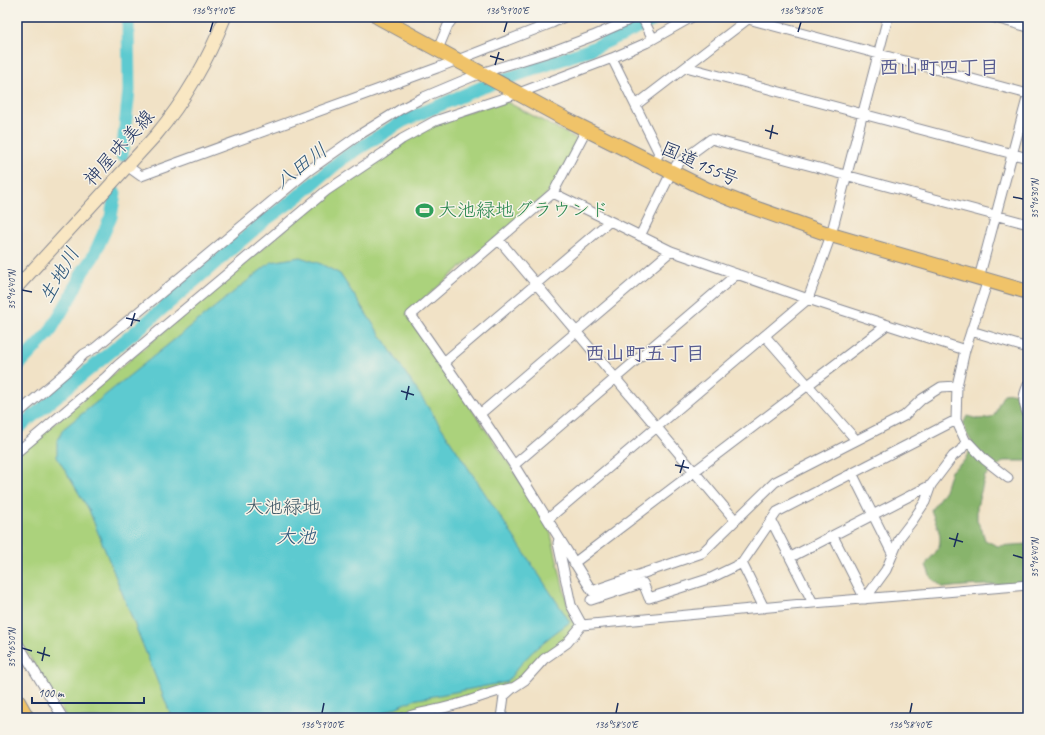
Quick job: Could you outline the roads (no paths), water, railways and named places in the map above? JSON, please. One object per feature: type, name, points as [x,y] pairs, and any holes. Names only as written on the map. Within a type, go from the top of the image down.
[{"type":"highway","name":"国道155号","points":[[378,17],[586,130],[706,189],[831,235],[1028,292]]},
{"type":"main road","name":"神屋味美線","points":[[17,287],[175,112],[200,72],[218,37],[225,17]]},
{"type":"street","points":[[438,49],[448,25],[454,17]]},
{"type":"street","points":[[127,166],[141,176],[458,60],[552,24],[564,17]]},
{"type":"street","points":[[17,414],[66,372],[84,354],[95,348],[308,171],[359,135],[401,109],[424,97],[481,73],[556,50],[593,36],[633,17]]},
{"type":"street","points":[[642,17],[652,39]]},
{"type":"street","points":[[17,452],[106,377],[124,359],[326,191],[384,153],[402,139],[435,121],[519,94],[612,58],[646,43],[692,17]]},
{"type":"street","points":[[548,519],[808,300],[831,235],[888,17]]},
{"type":"street","points":[[992,17],[1028,27]]},
{"type":"street","points":[[636,105],[748,19],[1028,95],[996,215],[984,279],[957,386],[956,420],[966,442],[969,443],[985,460],[1008,478]]},
{"type":"street","points":[[612,58],[659,153],[654,164]]},
{"type":"street","points":[[686,67],[1028,158]]},
{"type":"street","points":[[586,130],[553,193],[411,315],[514,465],[592,591],[702,553],[734,520],[775,482],[904,416],[922,399],[941,387],[957,386]]},
{"type":"street","points":[[640,236],[671,172],[677,164],[711,138],[1028,224]]},
{"type":"street","points":[[553,193],[671,251],[808,300],[965,350]]},
{"type":"street","points":[[444,362],[610,222]]},
{"type":"street","points":[[499,240],[734,520]]},
{"type":"street","points":[[480,414],[671,251]]},
{"type":"street","points":[[514,465],[736,274]]},
{"type":"street","points":[[574,563],[887,325]]},
{"type":"street","points":[[971,332],[1028,348]]},
{"type":"street","points":[[765,336],[856,440]]},
{"type":"street","points":[[1028,385],[1023,400],[1028,415]]},
{"type":"street","points":[[591,600],[643,583],[649,598],[711,578],[742,563],[777,512],[956,420]]},
{"type":"street","points":[[865,599],[886,570],[900,537],[914,520],[931,486],[953,456],[961,450],[966,442]]},
{"type":"street","points":[[852,473],[892,553]]},
{"type":"street","points":[[791,557],[931,486]]},
{"type":"street","points":[[771,520],[814,603]]},
{"type":"street","points":[[833,536],[865,599]]},
{"type":"street","points":[[560,538],[558,543],[571,605],[582,625]]},
{"type":"street","points":[[742,563],[764,608]]},
{"type":"street","points":[[501,718],[504,696],[512,688],[525,680],[544,659],[567,643],[582,625],[1028,585]]},
{"type":"street","points":[[17,642],[63,718]]},
{"type":"street","points":[[403,718],[416,713],[451,706],[497,691],[512,688]]},
{"type":"water","name":"大池","points":[[300,257],[321,264],[340,274],[570,622],[536,649],[521,664],[507,682],[413,700],[372,718],[172,718],[89,510],[57,457],[57,442],[63,429],[271,262]]},
{"type":"waterway","name":"生地川","points":[[122,155],[129,91],[128,17]]},
{"type":"waterway","name":"八田川","points":[[17,429],[141,327],[264,221],[295,199],[342,159],[403,121],[480,88],[591,49],[660,17]]},
{"type":"waterway","name":"生地川","points":[[17,367],[49,333],[72,294],[83,271],[93,257],[111,217],[115,193]]},
{"type":"place","name":"大池緑地グラウンド","points":[[425,210]]},
{"type":"district","name":"西山町四丁目","points":[[939,67]]},
{"type":"district","name":"西山町五丁目","points":[[645,353]]},
{"type":"park label","name":"大池緑地","points":[[283,507]]}]
